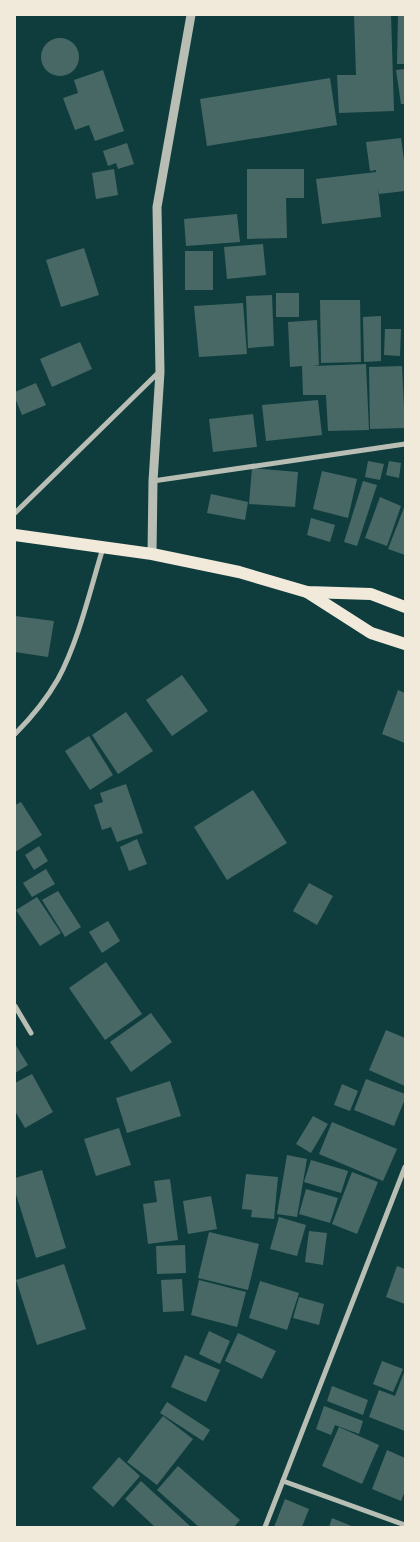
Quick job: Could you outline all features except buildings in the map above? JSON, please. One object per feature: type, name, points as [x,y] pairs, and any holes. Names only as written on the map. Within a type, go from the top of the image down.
[{"type":"main road","points":[[15,535],[152,554],[239,572],[307,592],[371,594],[405,607]]},
{"type":"main road","points":[[307,592],[371,633],[405,644]]},
{"type":"street","points":[[152,554],[153,481],[160,372],[156,207],[191,15]]},
{"type":"street","points":[[15,513],[160,372]]},
{"type":"street","points":[[153,481],[405,444]]},
{"type":"street","points":[[15,734],[35,713],[58,679],[73,646],[103,547]]},
{"type":"street","points":[[15,1006],[31,1033]]},
{"type":"street","points":[[265,1527],[405,1167]]},
{"type":"street","points":[[283,1481],[405,1525]]}]
